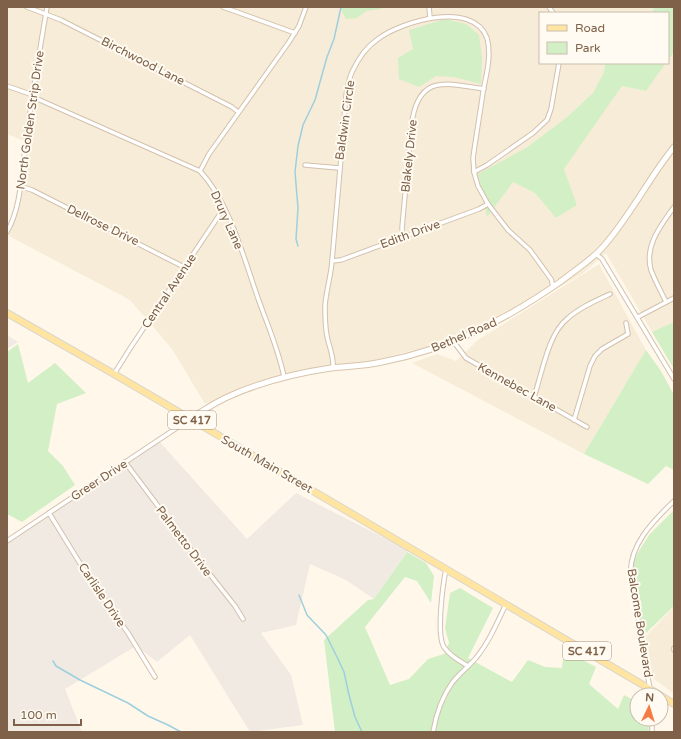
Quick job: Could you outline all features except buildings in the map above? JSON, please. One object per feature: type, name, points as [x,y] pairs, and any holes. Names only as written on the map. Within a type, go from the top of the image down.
[{"type":"main road","name":"South Main Street","points":[[7,313],[114,374],[506,604]]},
{"type":"main road","name":"SC 417","points":[[506,604],[642,687]]},
{"type":"street","name":"Birchwood Lane","points":[[27,7],[61,20],[232,107],[238,112]]},
{"type":"street","name":"North Golden Strip Drive","points":[[7,232],[17,208],[47,7]]},
{"type":"street","points":[[223,7],[295,33]]},
{"type":"street","points":[[200,171],[209,154],[295,33],[306,7]]},
{"type":"street","points":[[428,7],[430,18]]},
{"type":"street","points":[[551,10],[555,7]]},
{"type":"street","name":"Baldwin Circle","points":[[333,368],[334,360],[326,330],[325,305],[332,262],[339,168],[348,88],[352,73],[358,60],[371,44],[385,34],[405,25],[444,15],[459,16],[474,22],[482,30],[487,39],[489,52],[473,158],[474,172],[478,186],[488,204],[508,230],[530,250],[551,279],[553,286]]},
{"type":"street","points":[[474,172],[487,165],[533,133],[547,120],[552,109],[559,64]]},
{"type":"street","name":"Blakely Drive","points":[[403,236],[402,228],[411,128],[413,114],[418,101],[428,89],[441,84],[453,84],[484,89]]},
{"type":"street","name":"Drury Lane","points":[[7,86],[33,96],[200,171],[216,191],[224,208],[244,259],[279,358],[284,377]]},
{"type":"street","name":"Bethel Road","points":[[190,419],[210,406],[232,395],[284,377],[333,368],[394,360],[453,341],[480,331],[498,322],[553,286],[596,254],[617,229],[674,147]]},
{"type":"street","points":[[305,165],[339,168]]},
{"type":"street","name":"Dellrose Drive","points":[[20,186],[54,201],[184,266]]},
{"type":"street","name":"Edith Drive","points":[[332,262],[479,209],[488,204]]},
{"type":"street","points":[[666,302],[651,270],[650,253],[654,237],[674,206]]},
{"type":"street","name":"Central Avenue","points":[[114,374],[184,266],[224,208]]},
{"type":"street","points":[[596,254],[602,259],[638,316],[674,379]]},
{"type":"street","points":[[534,397],[553,336],[561,325],[572,315],[610,294]]},
{"type":"street","points":[[638,316],[674,298]]},
{"type":"street","points":[[574,420],[593,359],[599,351],[628,334],[626,323]]},
{"type":"street","name":"Kennebec Lane","points":[[453,341],[466,358],[587,427]]},
{"type":"street","name":"Greer Drive","points":[[7,540],[190,419]]},
{"type":"street","name":"Palmetto Drive","points":[[125,462],[196,558],[235,606],[243,619]]},
{"type":"street","name":"Balcome Boulevard","points":[[649,687],[631,583],[630,564],[634,552],[642,538],[674,501]]},
{"type":"street","name":"Carlisle Drive","points":[[49,513],[86,573],[156,678]]},
{"type":"street","points":[[446,570],[441,611],[441,639],[446,650],[468,666]]},
{"type":"street","points":[[433,732],[443,699],[453,683],[485,646],[506,604]]},
{"type":"shaded area","points":[[7,7],[654,7],[652,12],[539,12],[539,64],[605,64],[604,72],[593,93],[567,117],[526,148],[513,182],[535,193],[556,218],[577,205],[564,169],[622,86],[646,91],[665,64],[669,64],[669,60],[674,52],[674,322],[652,332],[606,253],[582,274],[473,335],[375,360],[295,376],[205,404],[172,349],[130,300],[9,236],[22,196],[27,142],[7,134]]},
{"type":"shaded area","points":[[599,264],[646,350],[584,454],[412,363],[437,354],[456,361],[478,340]]},
{"type":"shaded area","points":[[7,335],[18,342],[7,349]]},
{"type":"shaded area","points":[[158,440],[247,539],[296,493],[408,550],[374,599],[346,580],[310,564],[296,625],[261,633],[291,675],[303,725],[250,732],[190,635],[157,662],[136,646],[65,689],[82,732],[7,732],[7,541]]},
{"type":"shaded area","points":[[674,607],[674,694],[669,690],[669,687],[665,687],[653,678],[645,637]]},
{"type":"green space","points":[[340,7],[382,7],[381,9],[366,11],[357,18],[346,19]]},
{"type":"green space","points":[[654,7],[674,7],[674,52],[669,60],[669,12],[652,12]]},
{"type":"green space","points":[[445,19],[466,24],[479,35],[482,58],[481,84],[454,77],[436,76],[419,87],[399,79],[398,58],[413,49],[409,30]]},
{"type":"green space","points":[[605,64],[665,64],[646,91],[622,86],[564,169],[577,205],[556,218],[535,193],[513,182],[487,217],[478,174],[526,148],[567,117],[593,93],[604,72]]},
{"type":"green space","points":[[674,322],[674,369],[652,332]]},
{"type":"green space","points":[[18,344],[28,383],[55,363],[86,393],[57,404],[48,451],[63,466],[75,485],[22,522],[7,514],[7,352]]},
{"type":"green space","points":[[646,350],[661,371],[674,395],[674,470],[666,466],[648,484],[584,454]]},
{"type":"green space","points":[[674,510],[674,606],[643,636],[632,562],[649,535]]},
{"type":"green space","points":[[407,552],[426,563],[434,576],[431,603],[417,581],[405,577],[365,627],[390,685],[409,679],[428,659],[444,654],[449,643],[445,628],[450,593],[460,588],[493,608],[468,658],[512,682],[528,660],[545,667],[562,668],[564,650],[596,667],[589,684],[618,709],[624,695],[629,698],[629,727],[649,727],[649,732],[335,732],[324,640],[368,600],[374,599]]},
{"type":"waterway","points":[[298,246],[296,239],[298,208],[295,172],[298,146],[303,125],[315,100],[327,57],[334,39],[341,7]]},
{"type":"waterway","points":[[299,595],[307,615],[326,635],[344,672],[355,717],[362,732]]},
{"type":"waterway","points":[[53,661],[56,666],[80,680],[128,703],[148,716],[181,732]]}]
